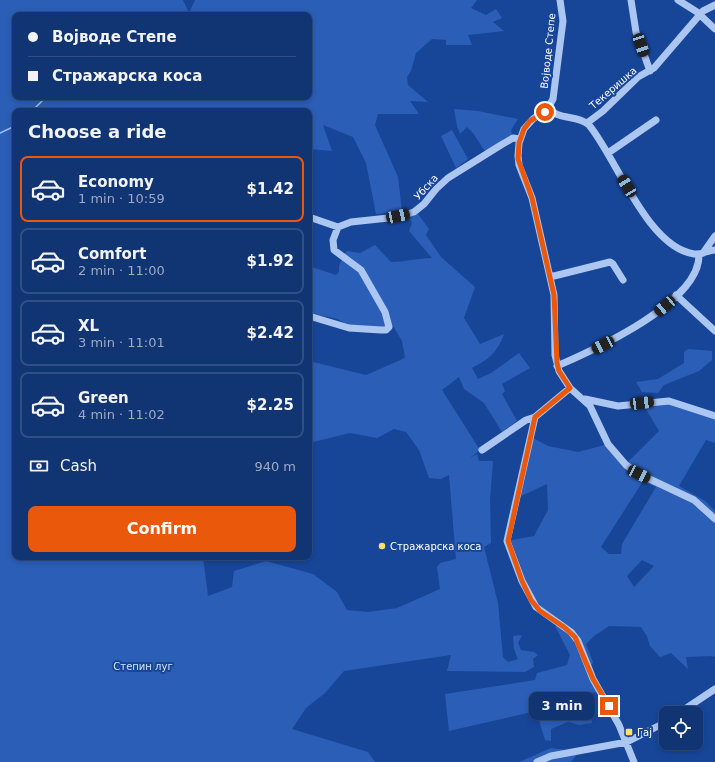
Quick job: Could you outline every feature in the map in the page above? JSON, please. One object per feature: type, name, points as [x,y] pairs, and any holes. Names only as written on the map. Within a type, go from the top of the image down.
[{"type":"street","name":"Војводе Степе","points":[[548,108],[554,92],[563,21],[560,0]]},
{"type":"street","points":[[631,0],[636,32],[650,71]]},
{"type":"street","points":[[678,0],[700,14],[715,30]]},
{"type":"street","name":"Текеришка","points":[[548,108],[556,114],[581,120],[587,123],[603,111],[635,80],[656,66],[700,14],[706,8],[715,5]]},
{"type":"street","points":[[548,108],[530,121],[520,139],[518,152],[519,165],[532,198],[556,305],[555,349],[557,366],[570,388],[583,398],[597,420],[608,444],[626,465],[639,474],[691,498],[715,519]]},
{"type":"street","points":[[608,153],[656,120]]},
{"type":"street","points":[[587,123],[608,153],[638,203],[662,237],[678,249],[701,254],[715,250]]},
{"type":"street","name":"Убска","points":[[338,228],[351,222],[398,216],[414,212],[424,204],[436,189],[448,178],[507,141],[513,138],[520,139]]},
{"type":"street","points":[[312,218],[338,228],[333,240],[334,250],[361,270],[385,312],[389,327],[386,330],[349,328],[312,317]]},
{"type":"street","points":[[557,366],[595,349],[636,327],[659,311],[691,278],[701,254],[715,236]]},
{"type":"street","points":[[550,277],[610,262],[613,264],[622,280]]},
{"type":"street","points":[[676,295],[715,331]]},
{"type":"street","points":[[482,450],[526,420],[535,417],[570,388]]},
{"type":"street","points":[[583,398],[618,406],[669,401],[715,416]]},
{"type":"street","points":[[535,417],[508,541],[522,581],[531,600],[540,611],[564,627],[575,637],[593,679],[627,742],[634,762]]},
{"type":"street","points":[[691,706],[714,691]]},
{"type":"street","points":[[537,762],[551,756],[627,742],[659,726]]},
{"type":"green space","name":"Степин луг","points":[[0,0],[183,0],[189,12],[12,12],[12,100],[312,100],[312,12],[189,12],[195,0],[477,0],[471,8],[486,15],[496,9],[502,18],[493,22],[504,31],[468,35],[472,45],[446,45],[446,40],[432,39],[416,53],[411,71],[407,77],[408,85],[428,102],[410,101],[419,114],[378,114],[375,125],[398,177],[402,211],[376,214],[366,163],[353,137],[323,125],[332,151],[312,149],[312,108],[12,108],[12,560],[203,560],[208,596],[232,587],[234,571],[266,561],[313,574],[337,592],[347,610],[368,612],[397,608],[440,589],[437,567],[440,563],[456,559],[449,475],[441,479],[429,478],[419,450],[406,432],[394,429],[377,438],[350,433],[312,442],[312,362],[366,375],[405,358],[402,341],[393,326],[373,328],[349,326],[338,319],[312,314],[312,267],[336,275],[339,272],[339,266],[347,251],[360,253],[375,245],[391,262],[432,258],[409,231],[412,223],[409,218],[418,214],[429,229],[426,235],[441,257],[475,287],[464,318],[480,344],[504,334],[492,355],[472,368],[478,379],[491,373],[519,353],[530,368],[502,384],[505,391],[502,394],[517,421],[502,432],[484,403],[464,389],[459,377],[442,390],[480,450],[470,458],[477,454],[479,461],[493,461],[490,500],[491,543],[484,547],[498,603],[503,657],[508,662],[518,659],[514,649],[513,636],[522,635],[518,643],[521,650],[534,652],[538,655],[533,659],[534,667],[525,672],[447,671],[451,655],[344,671],[325,693],[306,708],[292,729],[368,752],[375,762],[0,762]]},
{"type":"green space","points":[[454,109],[478,111],[518,119],[511,130],[513,138],[487,154],[473,133],[467,127],[460,134]]},
{"type":"green space","points":[[452,130],[468,159],[456,168],[441,136]]},
{"type":"green space","points":[[688,349],[712,351],[712,360],[699,371],[664,385],[658,393],[642,392],[636,382],[658,379],[684,363],[684,352]]},
{"type":"green space","points":[[667,402],[715,415],[715,443],[706,440],[679,486],[705,501],[715,511],[715,657],[686,657],[688,669],[671,653],[660,657],[650,646],[647,636],[641,627],[609,626],[594,636],[586,644],[593,662],[589,670],[601,692],[584,693],[574,709],[582,717],[591,717],[592,723],[579,725],[568,722],[551,729],[551,741],[545,740],[536,711],[449,731],[445,694],[535,680],[537,673],[567,665],[570,655],[555,626],[563,627],[536,607],[507,541],[534,536],[548,510],[547,484],[517,498],[531,437],[548,446],[578,452],[608,444],[626,464],[659,431],[643,404]],"holes":[[[643,481],[656,487],[622,544],[621,554],[609,554],[601,547]],[[642,560],[654,566],[634,587],[627,576]]]},
{"type":"green space","points":[[551,748],[579,752],[571,762],[519,762]]},
{"type":"waterway","points":[[35,108],[43,100]]},
{"type":"waterway","points":[[0,133],[12,127]]},
{"type":"place","name":"Стражарска коса","points":[[382,546]]},
{"type":"place","name":"Гај","points":[[629,732]]},
{"type":"route","points":[[545,112],[530,121],[524,129],[519,143],[518,159],[532,198],[556,305],[555,355],[559,371],[570,388],[535,417],[509,530],[508,541],[522,581],[531,600],[540,611],[564,627],[578,641],[593,679],[609,706]]}]
